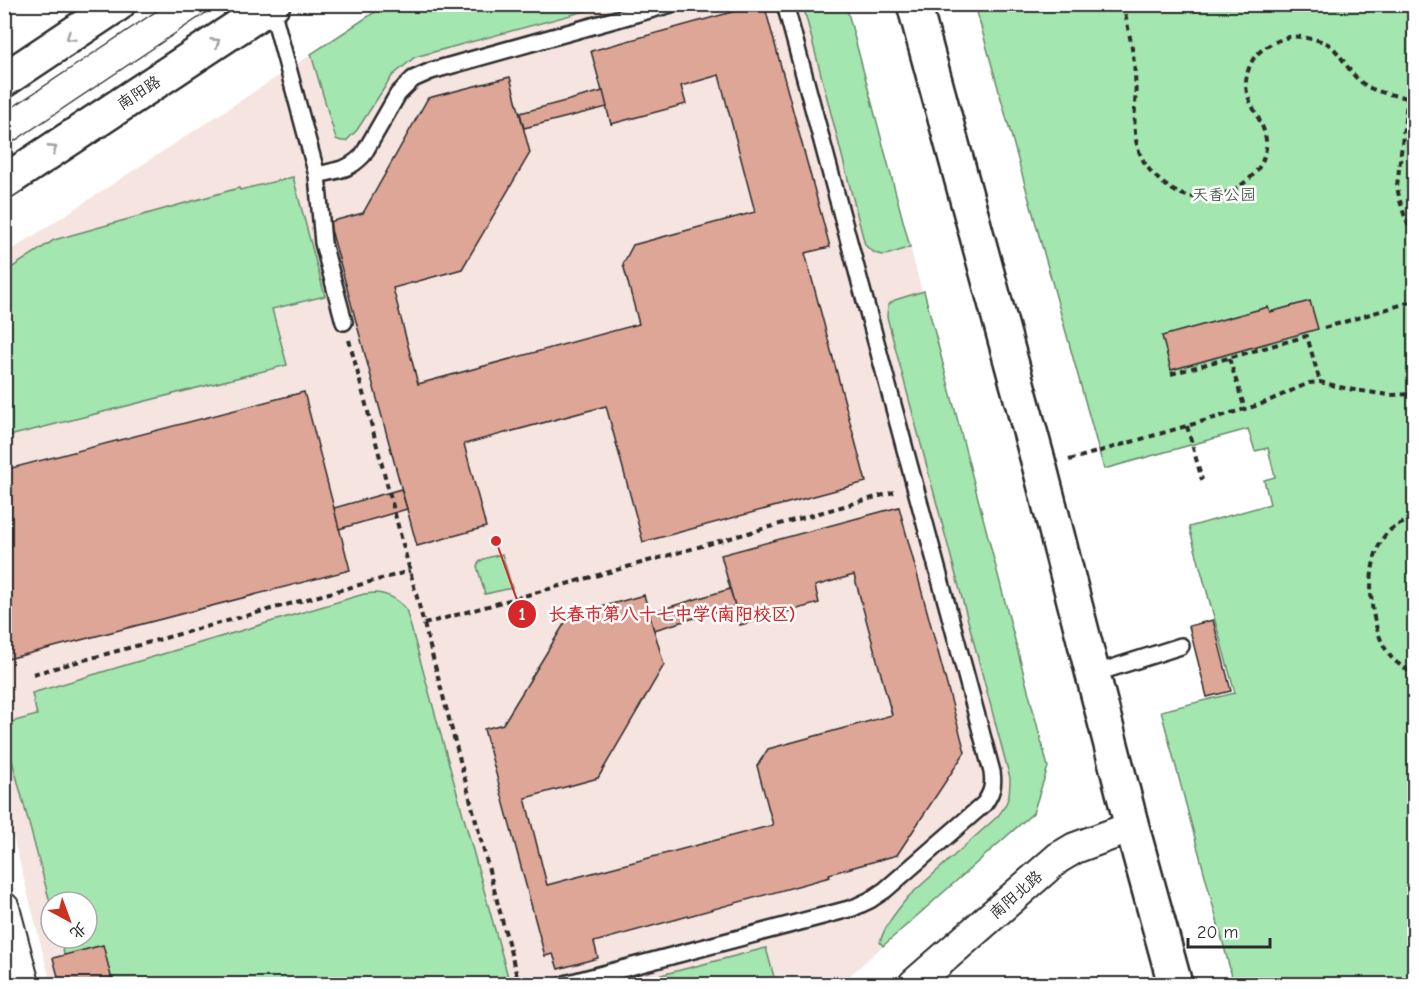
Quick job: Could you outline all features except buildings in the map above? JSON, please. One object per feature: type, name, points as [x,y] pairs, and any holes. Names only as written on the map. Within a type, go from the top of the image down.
[{"type":"street","points":[[4,80],[118,4]]},
{"type":"street","points":[[915,4],[1040,468],[1132,827],[1175,984]]},
{"type":"street","name":"南阳路","points":[[4,182],[272,5]]},
{"type":"street","name":"南阳北路","points":[[914,984],[1058,858],[1075,848],[1132,827]]},
{"type":"street","points":[[4,908],[24,984]]},
{"type":"lane","points":[[317,175],[346,168],[358,161],[398,94],[413,79],[431,71],[671,4]]},
{"type":"lane","points":[[565,984],[853,908],[885,890],[984,804],[994,783],[785,4]]},
{"type":"lane","points":[[272,5],[317,175],[323,243],[344,322]]},
{"type":"lane","points":[[1093,674],[1181,646]]},
{"type":"path","points":[[1123,4],[1136,75],[1133,127],[1140,155],[1156,177],[1181,194],[1196,197],[1216,195],[1232,191],[1252,177],[1266,151],[1266,139],[1248,97],[1246,77],[1253,58],[1268,46],[1289,37],[1304,37],[1328,44],[1356,78],[1366,86],[1408,99]]},
{"type":"path","points":[[1414,44],[1397,186],[1404,216],[1414,238]]},
{"type":"path","points":[[1324,328],[1414,301]]},
{"type":"path","points":[[344,322],[519,984]]},
{"type":"path","points":[[1171,374],[1307,336],[1320,382]]},
{"type":"path","points":[[1229,358],[1245,409]]},
{"type":"path","points":[[1040,468],[1259,405],[1309,383],[1320,382],[1389,395],[1414,393]]},
{"type":"path","points":[[1187,426],[1202,480]]},
{"type":"path","points":[[424,624],[915,486]]},
{"type":"path","points":[[1409,672],[1391,657],[1383,643],[1374,619],[1371,586],[1374,561],[1378,548],[1387,533],[1395,526],[1414,519]]},
{"type":"path","points":[[33,674],[410,571]]},
{"type":"shaded area","points":[[387,5],[846,5],[1048,767],[1033,813],[840,984],[51,984],[42,950],[99,950],[99,890],[39,890],[39,937],[5,805],[4,255]]},
{"type":"green space","points":[[387,4],[608,5],[415,57],[392,76],[357,130],[346,141],[341,141],[336,139],[311,54]]},
{"type":"green space","points":[[803,5],[846,5],[910,247],[881,255],[865,245]]},
{"type":"green space","name":"天香公园","points":[[975,5],[1414,5],[1414,984],[1234,984],[1161,711],[1235,693],[1189,527],[1270,504],[1264,480],[1275,477],[1268,448],[1255,451],[1248,429],[1104,469]]},
{"type":"green space","points":[[293,177],[325,296],[272,309],[287,365],[5,437],[5,272],[54,240],[239,188],[240,190]]},
{"type":"green space","points":[[924,291],[1048,767],[1033,813],[883,946],[880,942],[885,930],[908,897],[998,816],[1005,807],[1010,789],[1010,778],[887,317],[888,305],[895,300]]},
{"type":"green space","points":[[502,554],[512,588],[485,594],[477,566],[484,559]]},
{"type":"green space","points":[[364,594],[384,595],[399,602],[406,609],[510,984],[72,984],[63,950],[99,950],[99,890],[47,890],[4,724],[37,715],[32,693]]},
{"type":"green space","points":[[766,948],[776,984],[626,984]]},
{"type":"tram line","points":[[4,113],[167,4]]},
{"type":"tram line","points":[[4,148],[219,4]]},
{"type":"place","name":"长春市第八十七中学(南阳校区)","points":[[496,541]]}]
